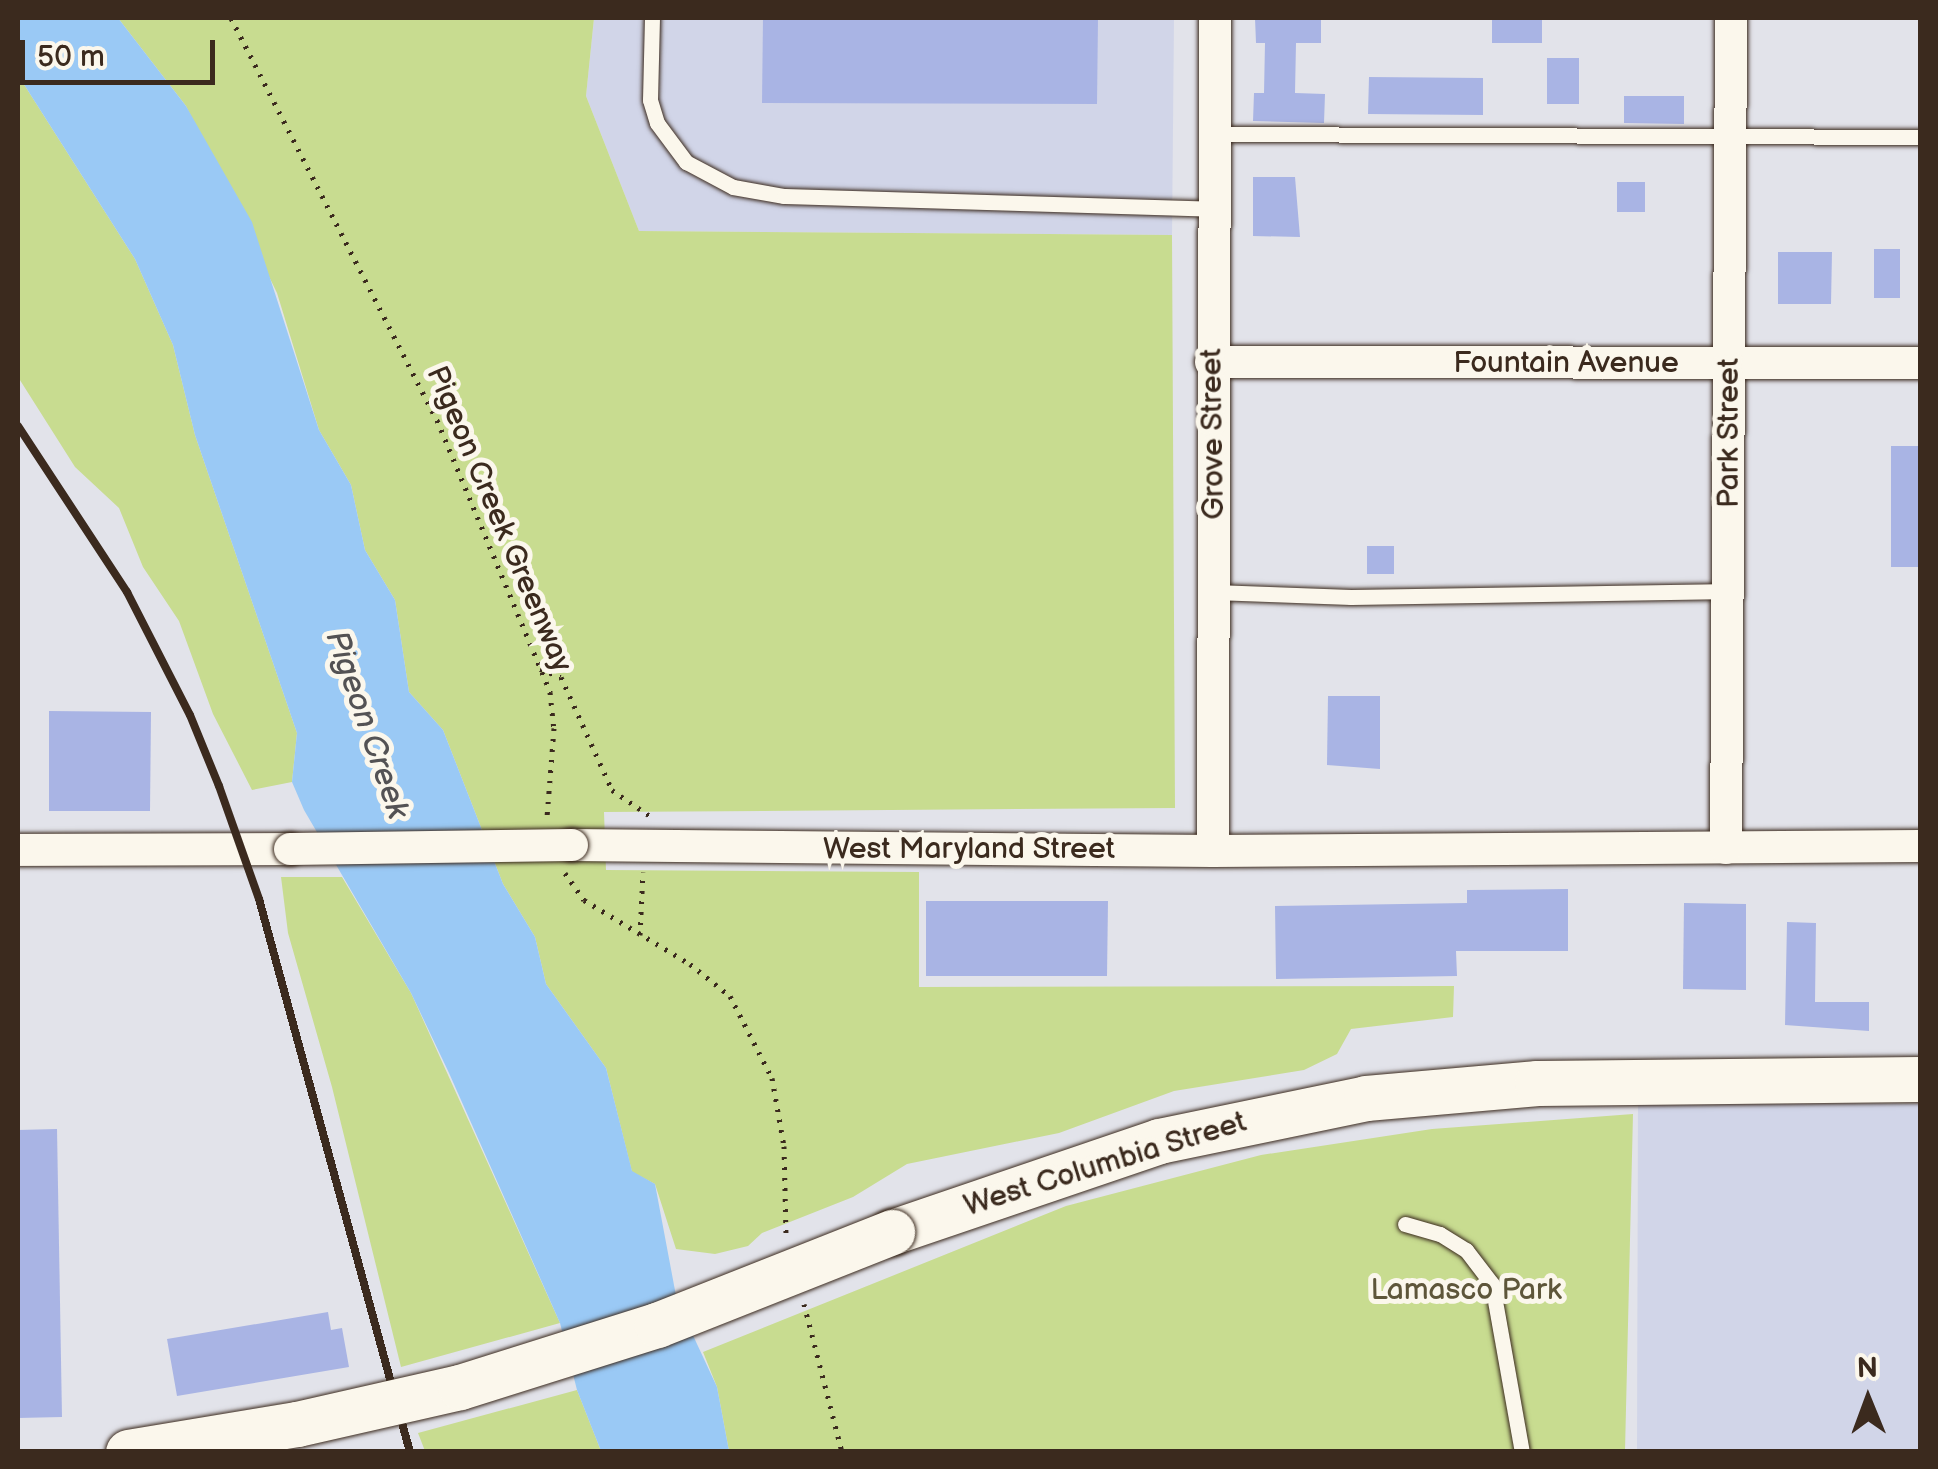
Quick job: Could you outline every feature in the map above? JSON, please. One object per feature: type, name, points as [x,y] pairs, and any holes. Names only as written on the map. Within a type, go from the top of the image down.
[{"type":"main road","name":"West Columbia Street","points":[[128,1452],[377,1408],[610,1341],[892,1232],[1159,1141],[1366,1098],[1537,1082],[1920,1079]]},
{"type":"street","name":"Grove Street","points":[[1213,851],[1211,362],[1215,18]]},
{"type":"street","name":"Park Street","points":[[1726,848],[1731,18]]},
{"type":"street","name":"Fountain Avenue","points":[[1211,362],[1920,362]]},
{"type":"street","name":"West Maryland Street","points":[[18,850],[567,856],[653,846],[1213,851],[1920,846]]},
{"type":"lane","points":[[652,18],[650,100],[658,123],[686,162],[733,186],[784,196],[1214,209]]},
{"type":"lane","points":[[1215,134],[1920,138]]},
{"type":"lane","points":[[1214,592],[1351,596],[1728,591]]},
{"type":"lane","points":[[1405,1224],[1440,1234],[1466,1250],[1492,1284],[1522,1452]]},
{"type":"path","name":"Pigeon Creek Greenway","points":[[232,18],[437,420],[550,692],[554,728],[547,822]]},
{"type":"path","points":[[540,669],[560,678],[612,790],[654,818],[653,846],[641,878],[640,935]]},
{"type":"path","points":[[567,856],[584,900],[712,979],[730,996],[772,1078],[784,1146],[783,1226],[788,1245]]},
{"type":"path","points":[[803,1302],[842,1452]]},
{"type":"shaded area","points":[[594,18],[1174,18],[1172,235],[639,231],[586,96]]},
{"type":"shaded area","points":[[1638,1103],[1920,1104],[1920,1451],[1637,1452]]},
{"type":"green space","points":[[118,18],[594,18],[586,96],[639,231],[1172,235],[1175,808],[604,812],[606,870],[919,872],[919,987],[1454,986],[1453,1017],[1351,1029],[1337,1054],[1304,1070],[1174,1091],[1059,1133],[907,1164],[853,1197],[762,1233],[748,1246],[715,1254],[676,1249],[655,1184],[632,1172],[606,1068],[546,984],[535,937],[503,884],[443,730],[409,692],[395,600],[365,550],[351,485],[319,430],[277,293],[186,106]]},
{"type":"green space","points":[[18,75],[135,259],[173,345],[195,435],[297,733],[292,782],[252,790],[213,714],[179,621],[143,567],[119,508],[75,467],[18,377]]},
{"type":"green space","points":[[281,877],[342,877],[411,993],[560,1323],[401,1367],[332,1087],[288,933]]},
{"type":"green space","name":"Lamasco Park","points":[[1633,1114],[1625,1451],[729,1451],[717,1387],[703,1352],[1066,1206],[1261,1155],[1432,1129]]},
{"type":"green space","points":[[577,1390],[601,1451],[425,1451],[418,1433]]},
{"type":"water","name":"Pigeon Creek","points":[[18,18],[118,18],[186,106],[252,222],[319,430],[351,485],[365,550],[395,600],[409,692],[443,730],[503,884],[535,937],[546,984],[606,1068],[632,1171],[655,1184],[677,1301],[717,1387],[729,1451],[601,1451],[577,1390],[560,1323],[449,1073],[411,993],[304,810],[292,782],[297,733],[195,435],[173,345],[135,259],[18,75]]},
{"type":"building","points":[[763,18],[1098,18],[1097,104],[762,103]]},
{"type":"building","points":[[1255,18],[1321,18],[1321,43],[1296,43],[1295,93],[1325,94],[1324,123],[1253,121],[1254,93],[1264,93],[1265,43],[1256,43]]},
{"type":"building","points":[[1492,18],[1542,18],[1542,43],[1492,43]]},
{"type":"building","points":[[1547,58],[1579,58],[1579,104],[1547,104]]},
{"type":"building","points":[[1369,77],[1483,78],[1483,115],[1368,114]]},
{"type":"building","points":[[1624,96],[1684,96],[1684,124],[1624,123]]},
{"type":"building","points":[[1253,177],[1295,177],[1300,237],[1253,236]]},
{"type":"building","points":[[1617,182],[1645,182],[1645,212],[1617,212]]},
{"type":"building","points":[[1874,249],[1900,249],[1900,298],[1874,298]]},
{"type":"building","points":[[1778,252],[1832,252],[1831,304],[1778,304]]},
{"type":"building","points":[[1891,446],[1920,446],[1920,567],[1891,567]]},
{"type":"building","points":[[1367,546],[1394,546],[1394,574],[1367,574]]},
{"type":"building","points":[[1328,696],[1380,696],[1380,769],[1327,765]]},
{"type":"building","points":[[49,711],[151,712],[150,811],[49,811]]},
{"type":"building","points":[[1568,889],[1568,951],[1456,951],[1457,976],[1276,979],[1275,906],[1467,903],[1467,890]]},
{"type":"building","points":[[926,901],[1108,901],[1107,976],[926,976]]},
{"type":"building","points":[[1684,903],[1746,904],[1746,990],[1683,989]]},
{"type":"building","points":[[1787,922],[1816,923],[1815,1002],[1869,1002],[1869,1031],[1785,1025]]},
{"type":"building","points":[[57,1129],[62,1417],[18,1418],[18,1130]]},
{"type":"building","points":[[328,1312],[331,1330],[342,1328],[349,1367],[177,1396],[167,1339]]},
{"type":"railway","points":[[18,426],[127,592],[190,715],[219,786],[259,899],[410,1452]]}]
